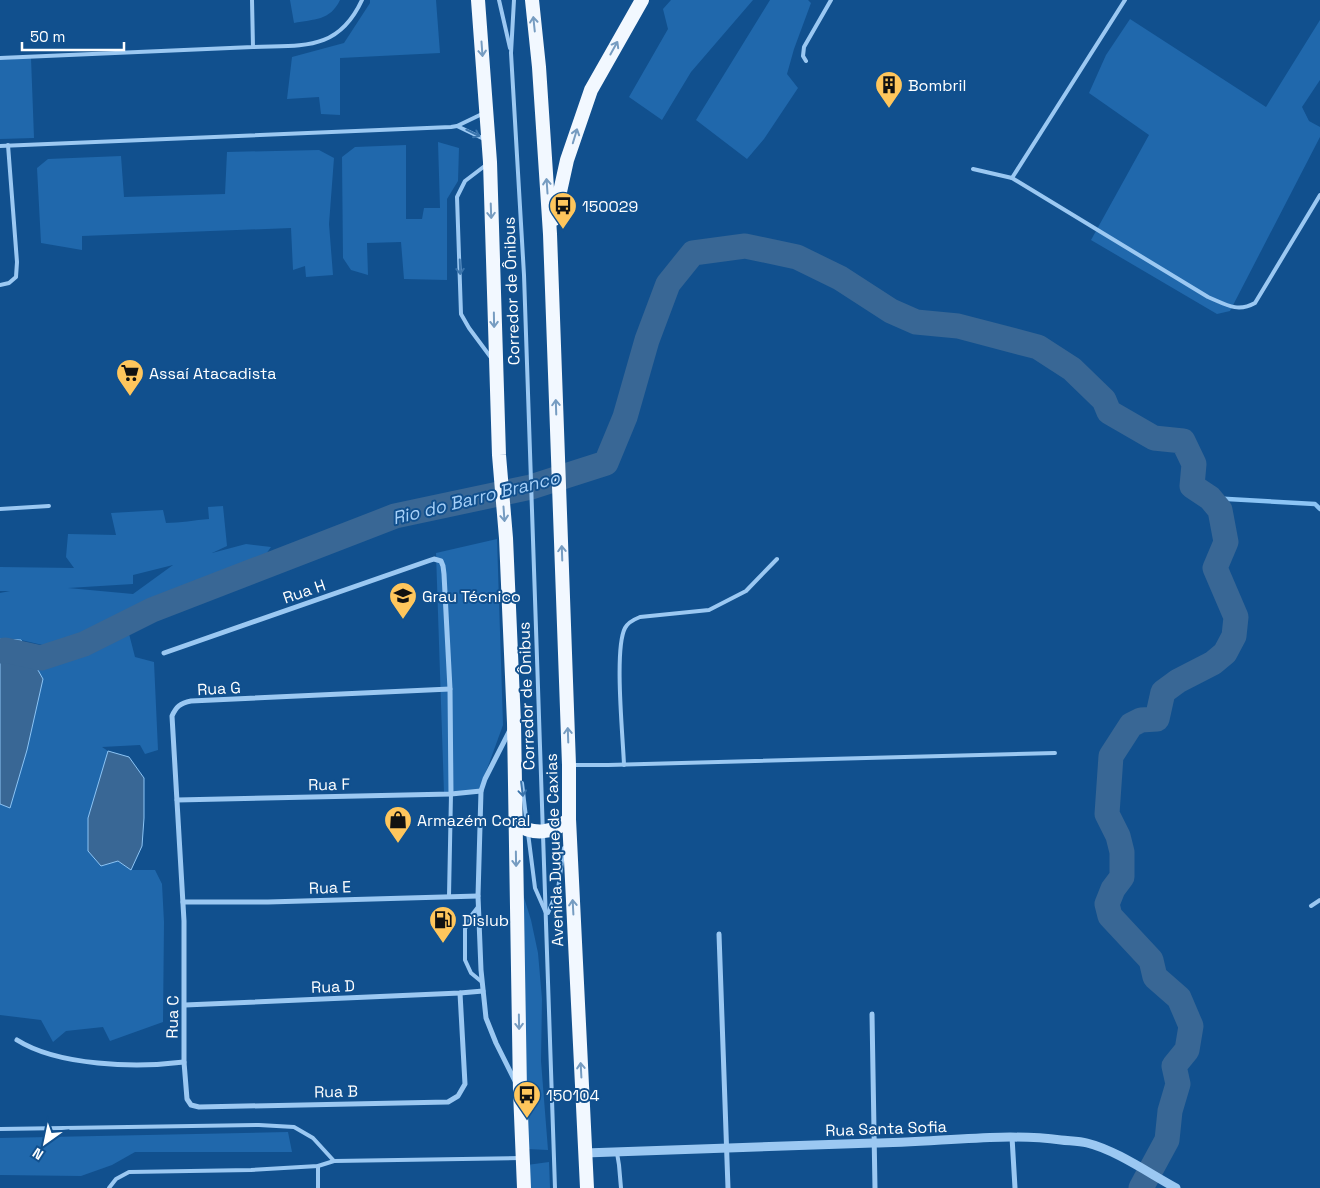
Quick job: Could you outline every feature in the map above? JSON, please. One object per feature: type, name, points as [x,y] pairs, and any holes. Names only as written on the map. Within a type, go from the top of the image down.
[{"type":"highway","points":[[478,0],[490,162],[495,364],[499,455],[506,538],[514,723],[520,1091],[524,1188]]},
{"type":"highway","points":[[532,0],[539,67],[550,234]]},
{"type":"highway","points":[[550,234],[567,160],[591,90],[642,0]]},
{"type":"highway","name":"Avenida Duque de Caxias","points":[[550,234],[561,510],[569,819],[587,1188]]},
{"type":"highway","points":[[515,822],[528,829],[544,831],[556,829],[569,819]]},
{"type":"street","name":"Rua H","points":[[164,653],[434,559],[440,561],[444,574],[450,689]]},
{"type":"street","points":[[450,689],[451,794]]},
{"type":"street","name":"Rua G","points":[[184,920],[172,716],[176,708],[184,702],[450,689]]},
{"type":"street","points":[[514,723],[485,779],[481,791],[478,907],[486,1018],[496,1044],[520,1091]]},
{"type":"street","name":"Rua F","points":[[177,800],[451,794],[481,791]]},
{"type":"street","name":"Rua E","points":[[183,902],[268,902],[478,896]]},
{"type":"street","name":"Rua C","points":[[184,920],[184,1062],[187,1099],[190,1104],[199,1107]]},
{"type":"street","points":[[719,934],[728,1188]]},
{"type":"street","name":"Rua D","points":[[184,1005],[483,991]]},
{"type":"street","name":"Rua B","points":[[199,1107],[448,1102],[458,1096],[465,1084],[460,993]]},
{"type":"street","points":[[872,1014],[875,1188]]},
{"type":"street","points":[[17,1040],[52,1055],[75,1059],[128,1065],[161,1065],[184,1062]]},
{"type":"street","points":[[1012,1137],[1015,1188]]},
{"type":"street","name":"Rua Santa Sofia","points":[[585,1153],[912,1143],[1012,1137],[1050,1139],[1088,1143],[1117,1155],[1176,1188]]},
{"type":"lane","points":[[252,0],[253,46]]},
{"type":"lane","points":[[0,58],[302,45],[326,40],[339,33],[349,22],[362,0]]},
{"type":"lane","name":"Corredor de Ônibus","points":[[499,0],[511,53]]},
{"type":"lane","name":"Corredor de Ônibus","points":[[514,0],[511,53],[524,275],[555,1188]]},
{"type":"lane","points":[[806,61],[803,56],[804,47],[831,0]]},
{"type":"lane","points":[[1012,178],[1125,0]]},
{"type":"lane","points":[[0,146],[457,126],[487,112]]},
{"type":"lane","points":[[457,126],[488,141]]},
{"type":"lane","points":[[0,285],[10,283],[16,277],[8,145]]},
{"type":"lane","points":[[490,162],[465,181],[458,197],[458,206],[461,314],[495,364]]},
{"type":"lane","points":[[973,169],[1012,178],[1208,296],[1236,308],[1246,308],[1255,303],[1320,195]]},
{"type":"lane","points":[[0,509],[49,506]]},
{"type":"lane","points":[[624,764],[619,655],[625,628],[640,616],[709,610],[746,591],[776,559]]},
{"type":"lane","points":[[514,723],[520,771]]},
{"type":"lane","points":[[569,765],[1055,753]]},
{"type":"lane","points":[[521,781],[535,888],[547,915]]},
{"type":"lane","points":[[449,896],[451,794]]},
{"type":"lane","points":[[547,915],[558,888],[569,819]]},
{"type":"lane","points":[[1311,906],[1320,900]]},
{"type":"lane","points":[[478,907],[471,916],[465,930],[465,960],[470,973],[482,982]]},
{"type":"lane","points":[[0,1129],[259,1125],[294,1127],[313,1138],[334,1162]]},
{"type":"lane","points":[[616,1152],[621,1188]]},
{"type":"lane","points":[[109,1188],[116,1179],[129,1172],[251,1170],[318,1166],[334,1162],[523,1158]]},
{"type":"lane","points":[[318,1166],[318,1188]]},
{"type":"shaded area","points":[[290,0],[340,0],[331,12],[321,18],[294,23]]},
{"type":"shaded area","points":[[370,0],[436,0],[440,53],[340,58],[340,115],[321,114],[319,97],[287,99],[292,57],[344,43],[370,3]]},
{"type":"shaded area","points":[[671,0],[753,0],[691,72],[662,120],[629,97],[668,29],[663,9]]},
{"type":"shaded area","points":[[770,0],[808,0],[811,3],[787,74],[798,88],[764,139],[747,159],[696,120]]},
{"type":"shaded area","points":[[1130,19],[1266,107],[1320,20],[1320,80],[1302,107],[1309,121],[1320,127],[1320,137],[1230,311],[1217,314],[1091,240],[1149,135],[1089,93],[1106,55]]},
{"type":"shaded area","points":[[31,58],[34,138],[0,139],[0,60]]},
{"type":"shaded area","points":[[438,142],[459,148],[458,181],[447,199],[447,280],[404,279],[401,242],[367,243],[368,275],[351,270],[343,258],[342,157],[355,147],[406,145],[406,219],[422,219],[424,208],[440,208]]},
{"type":"shaded area","points":[[319,150],[334,158],[329,224],[333,275],[306,277],[305,266],[293,270],[291,228],[82,236],[82,250],[41,243],[37,168],[48,159],[121,156],[124,197],[225,194],[227,152]]},
{"type":"shaded area","points":[[223,506],[227,546],[212,553],[246,544],[271,547],[261,561],[47,646],[21,640],[0,639],[0,593],[10,591],[0,591],[0,567],[74,568],[66,557],[68,534],[116,535],[111,513],[163,510],[166,523],[171,523],[209,519],[208,507]],"holes":[[[173,565],[133,594],[68,588],[133,584],[133,575]]]},
{"type":"shaded area","points":[[497,539],[503,725],[479,791],[444,793],[436,553]]},
{"type":"shaded area","points":[[128,630],[135,657],[154,662],[158,750],[145,754],[140,745],[102,747],[108,751],[103,771],[101,866],[118,861],[131,870],[155,870],[162,884],[164,922],[163,1022],[110,1041],[103,1027],[66,1031],[53,1042],[41,1020],[0,1015],[0,804],[10,808],[42,679],[32,656],[41,658]]},
{"type":"shaded area","points":[[0,639],[21,640],[43,679],[27,750],[10,808],[0,804]]},
{"type":"shaded area","points":[[108,751],[129,757],[144,778],[142,846],[131,870],[118,861],[101,866],[88,851],[88,818]]},
{"type":"shaded area","points":[[521,888],[531,920],[538,953],[542,999],[541,1061],[548,1150],[527,1149]]},
{"type":"shaded area","points":[[288,1132],[292,1152],[135,1152],[112,1165],[81,1176],[0,1175],[0,1138]]},
{"type":"shaded area","points":[[549,1162],[550,1188],[528,1188],[527,1165]]},
{"type":"waterway","name":"Rio do Barro Branco","points":[[0,651],[5,650],[41,658],[84,644],[152,610],[395,516],[531,487],[606,463],[625,417],[647,340],[668,284],[693,253],[745,246],[797,257],[840,278],[891,311],[916,322],[958,326],[1038,347],[1072,369],[1104,400],[1109,412],[1154,438],[1183,441],[1194,464],[1192,486],[1210,498],[1220,510],[1226,542],[1215,568],[1236,617],[1234,636],[1225,653],[1213,663],[1178,681],[1163,692],[1157,719],[1141,720],[1131,725],[1111,756],[1107,814],[1118,836],[1122,852],[1122,877],[1113,889],[1107,904],[1110,916],[1151,960],[1155,977],[1179,998],[1191,1026],[1187,1050],[1174,1066],[1178,1084],[1170,1111],[1167,1140],[1141,1188]]},
{"type":"waterway","points":[[1210,498],[1315,504],[1320,509]]},
{"type":"place","name":"Bombril","points":[[889,109]]},
{"type":"place","name":"150029","points":[[563,230]]},
{"type":"place","name":"Assaí Atacadista","points":[[130,397]]},
{"type":"place","name":"Grau Técnico","points":[[403,620]]},
{"type":"place","name":"Armazém Coral","points":[[398,844]]},
{"type":"place","name":"Dislub","points":[[443,944]]},
{"type":"place","name":"150104","points":[[527,1119]]}]
